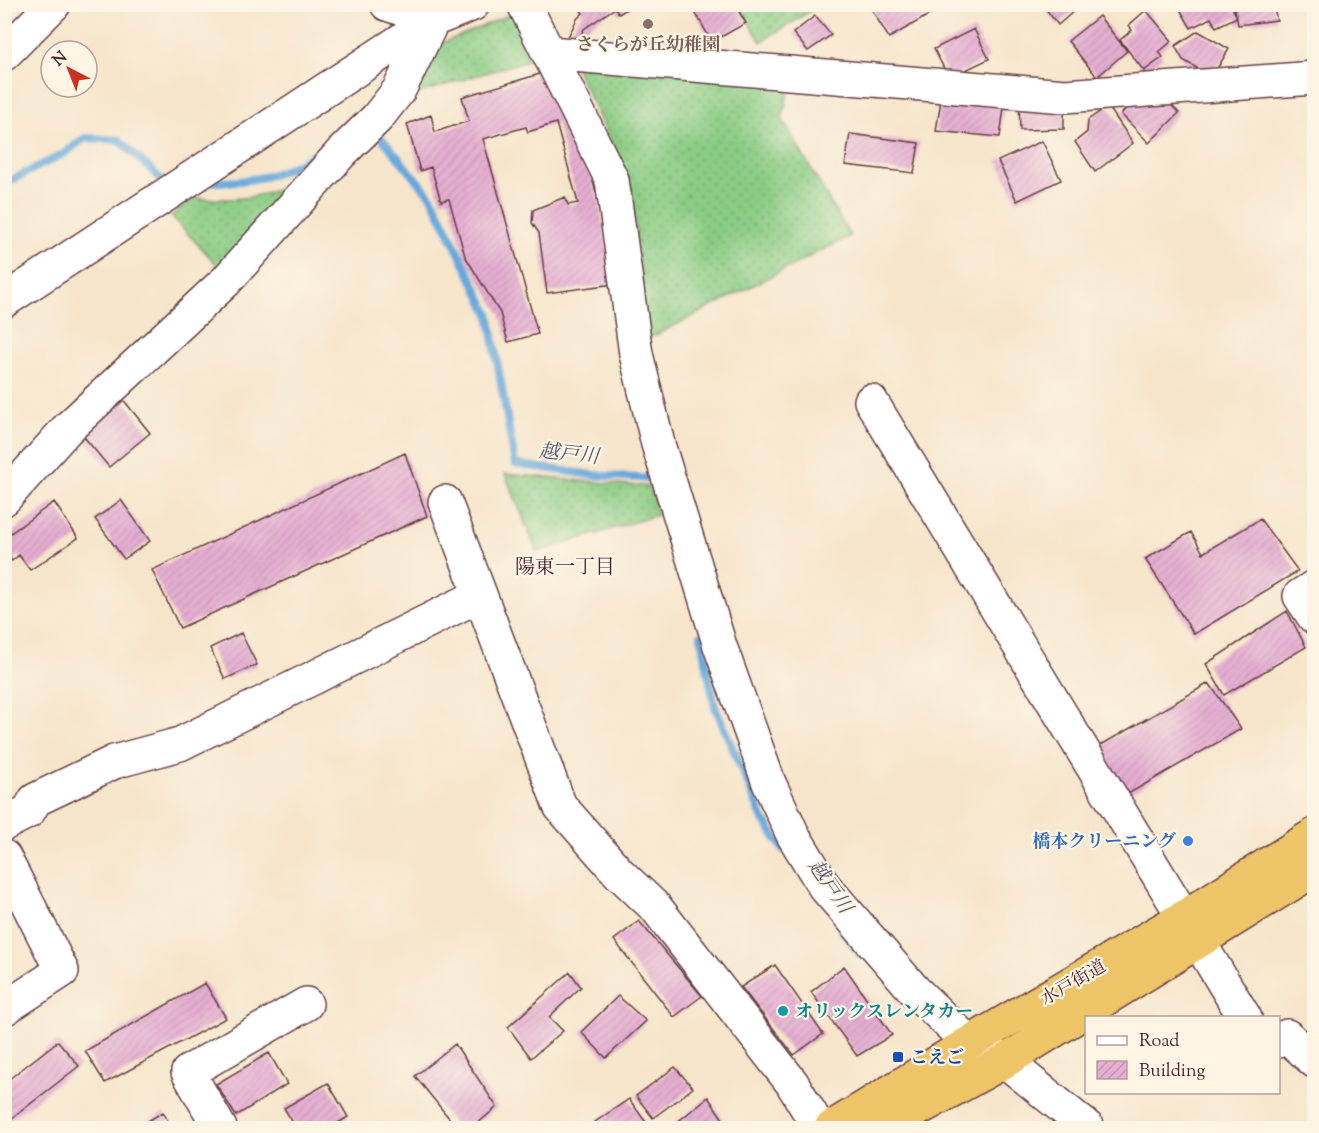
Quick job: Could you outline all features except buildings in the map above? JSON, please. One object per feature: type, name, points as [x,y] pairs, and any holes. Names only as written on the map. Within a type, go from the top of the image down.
[{"type":"highway","name":"水戸街道","points":[[884,1128],[1005,1061],[1313,839]]},
{"type":"highway","name":"水戸街道","points":[[832,1128],[960,1048],[1191,928],[1314,870]]},
{"type":"street","points":[[4,54],[54,4]]},
{"type":"street","points":[[387,4],[433,20]]},
{"type":"street","points":[[4,301],[433,20],[473,4]]},
{"type":"street","points":[[524,4],[612,180],[636,354],[658,444],[720,646],[769,783],[793,835],[824,886],[915,991],[960,1048],[1005,1061],[1088,1128]]},
{"type":"street","points":[[4,499],[67,429],[226,281],[353,141],[377,118],[399,90],[433,20]]},
{"type":"street","points":[[549,53],[1065,96],[1314,78]]},
{"type":"street","points":[[871,401],[1244,1016]]},
{"type":"street","points":[[445,502],[560,806],[619,873],[657,909],[792,1083],[832,1128]]},
{"type":"street","points":[[1314,587],[1300,596],[1314,617]]},
{"type":"street","points":[[4,824],[30,811],[35,800],[114,762],[180,744],[480,594]]},
{"type":"street","points":[[4,857],[62,971],[4,1009]]},
{"type":"street","points":[[220,1128],[188,1072],[306,1004]]},
{"type":"street","points":[[1280,1040],[1287,1036],[1314,1061]]},
{"type":"green space","points":[[738,5],[820,5],[761,42]]},
{"type":"green space","points":[[518,11],[545,55],[406,97],[435,46]]},
{"type":"green space","points":[[574,65],[791,81],[782,119],[850,236],[648,339],[630,182]]},
{"type":"green space","points":[[293,184],[224,272],[171,216],[193,198],[244,198]]},
{"type":"green space","points":[[505,474],[651,487],[657,515],[537,552]]},
{"type":"waterway","name":"越戸川","points":[[375,130],[432,198],[489,314],[515,464],[592,475],[655,479],[657,486]]},
{"type":"waterway","name":"越戸川","points":[[4,184],[65,153],[85,138],[119,140],[163,181]]},
{"type":"waterway","name":"越戸川","points":[[213,182],[246,180],[276,173],[305,160],[331,141]]},
{"type":"waterway","name":"越戸川","points":[[701,636],[715,707],[762,817],[783,849]]},
{"type":"waterway","name":"越戸川","points":[[842,930],[860,955]]},
{"type":"place","name":"さくらが丘幼稚園","points":[[648,24]]},
{"type":"place","name":"橋本クリーニング","points":[[1188,841]]},
{"type":"place","name":"オリックスレンタカー","points":[[783,1011]]},
{"type":"place","name":"こえご","points":[[898,1057]]},
{"type":"district","name":"陽東一丁目","points":[[565,566]]}]
